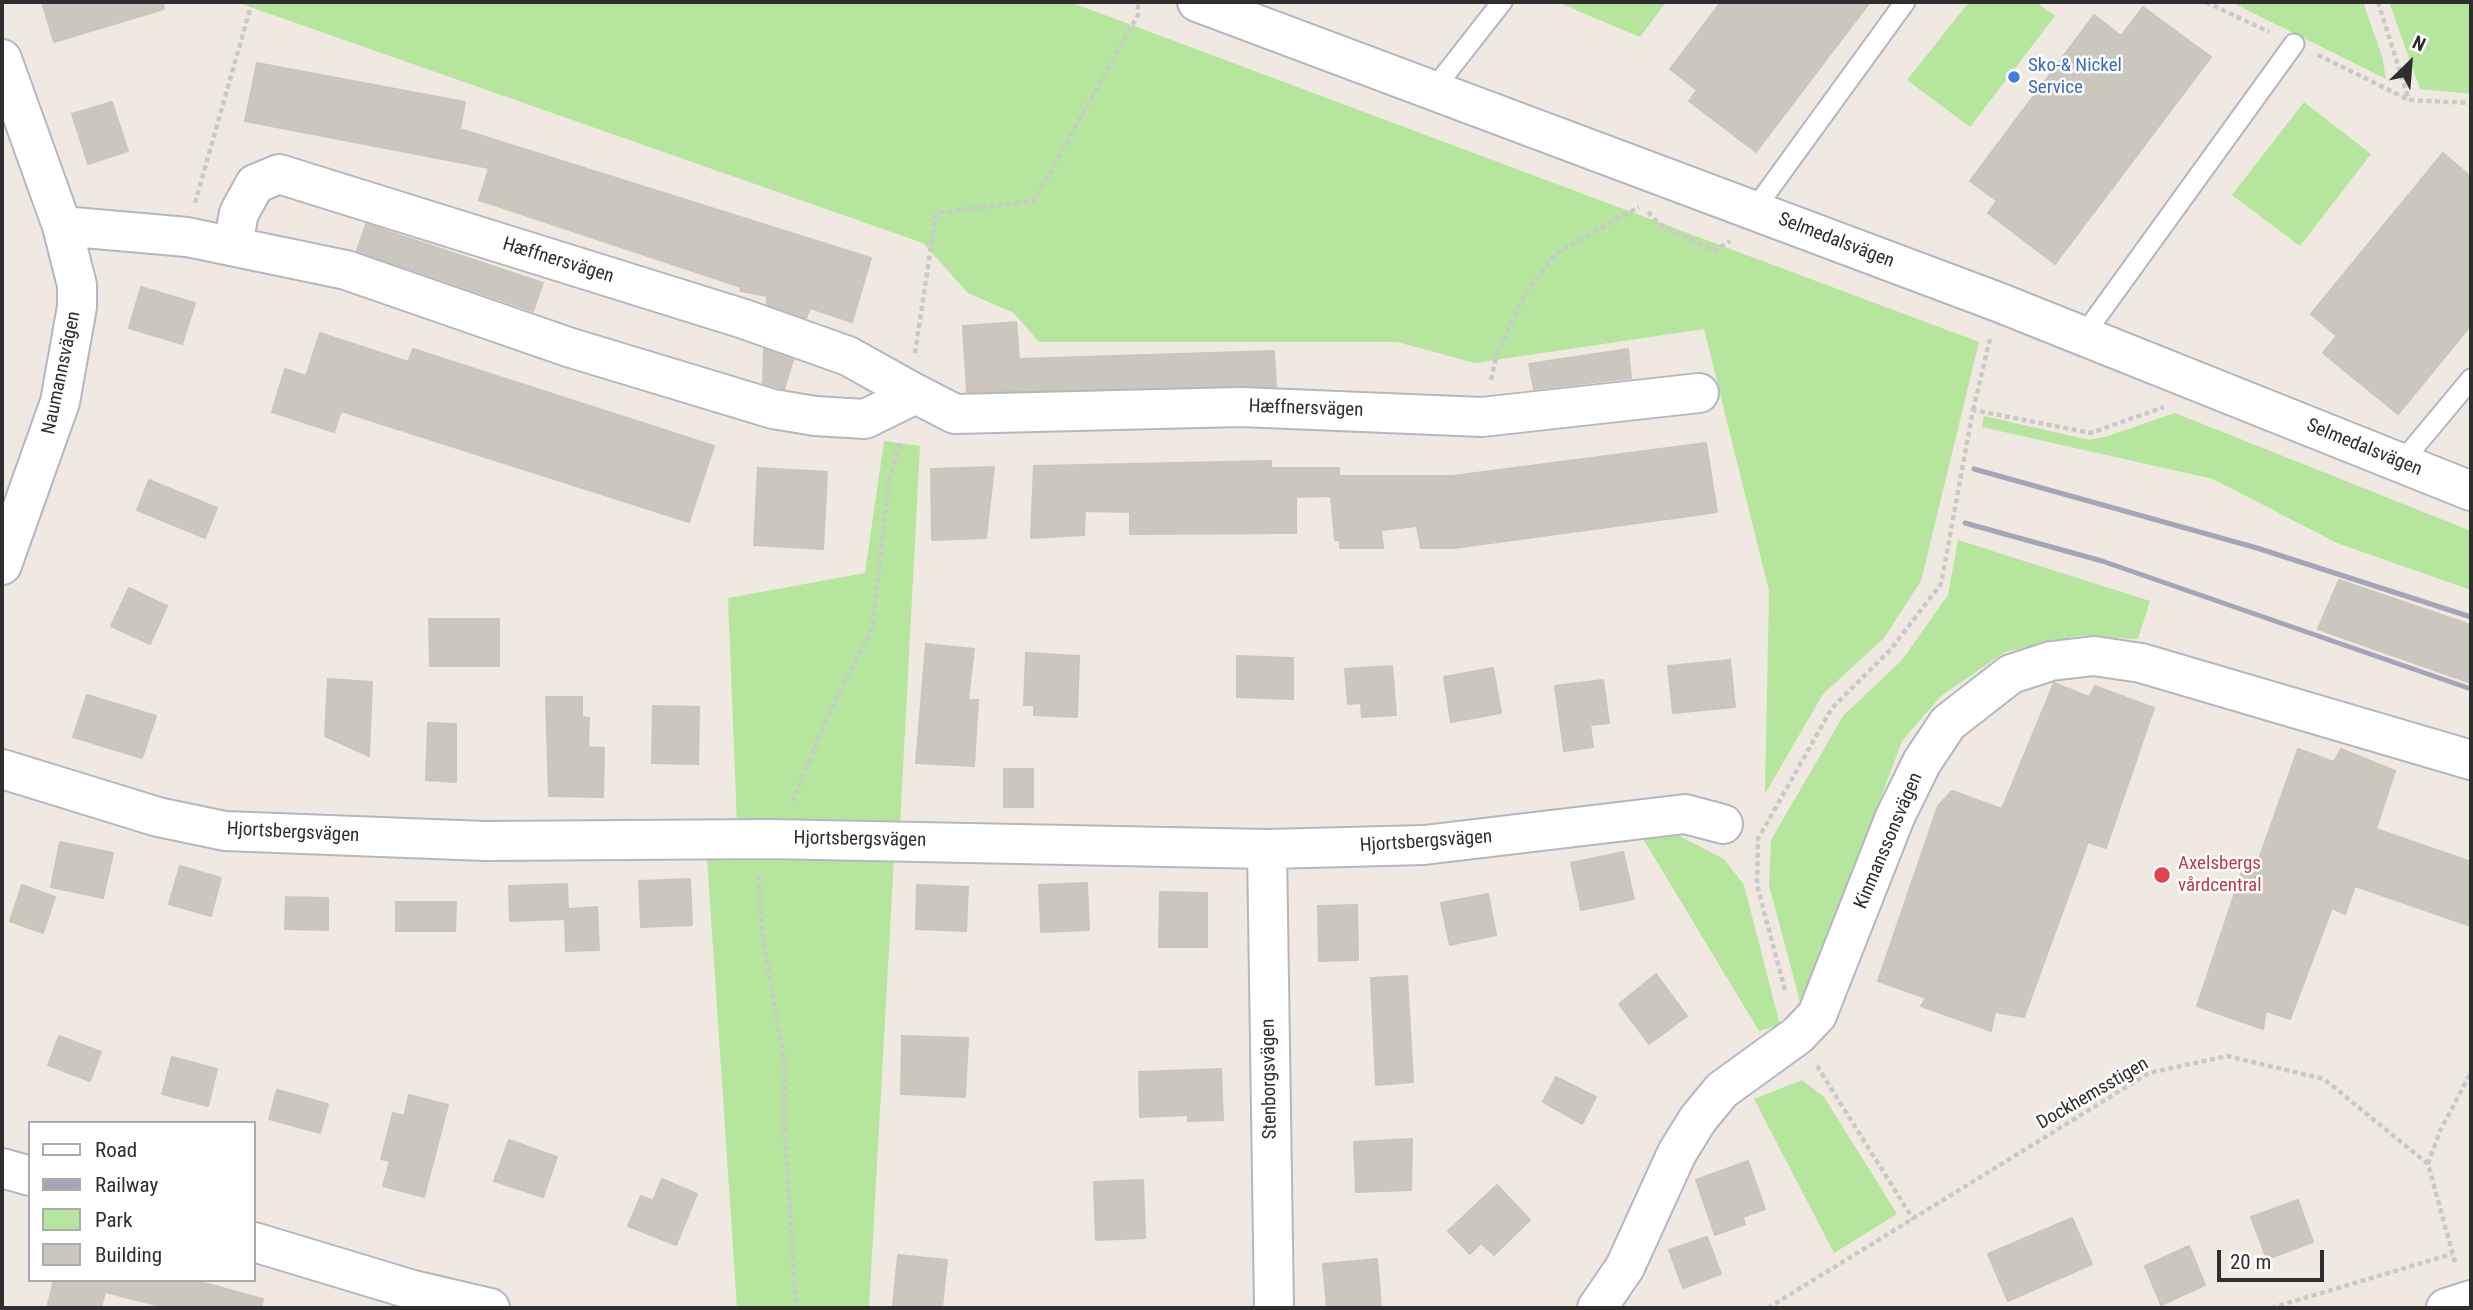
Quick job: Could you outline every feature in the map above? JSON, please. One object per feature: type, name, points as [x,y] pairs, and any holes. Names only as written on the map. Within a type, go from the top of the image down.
[{"type":"street","name":"Selmedalsvägen","points":[[1197,2],[2083,336],[2471,491]]},
{"type":"street","name":"Naumannsvägen","points":[[2,59],[62,226],[77,285],[74,335],[53,426],[2,565]]},
{"type":"street","name":"Hæffnersvägen","points":[[233,244],[239,213],[255,184],[279,174],[744,319],[848,356],[955,414],[1241,407],[1482,417],[1699,393]]},
{"type":"street","points":[[62,226],[187,237],[233,244],[346,270],[568,347],[773,409],[815,416],[865,419],[916,394]]},
{"type":"street","name":"Kinmanssonsvägen","points":[[1597,1308],[1625,1267],[1677,1153],[1698,1119],[1721,1090],[1798,1035],[1817,1015],[1895,817],[1922,762],[1948,723],[2011,674],[2051,661],[2094,656],[2141,663],[2471,760]]},
{"type":"street","name":"Hjortsbergsvägen","points":[[2,769],[158,817],[225,831],[485,841],[763,839],[1267,849],[1424,845],[1685,814],[1723,824]]},
{"type":"street","name":"Stenborgsvägen","points":[[1267,849],[1274,1308]]},
{"type":"street","points":[[2,1168],[28,1176]]},
{"type":"street","points":[[256,1243],[414,1290],[490,1308]]},
{"type":"lane","points":[[1433,90],[1502,2]]},
{"type":"lane","points":[[1761,213],[1905,2]]},
{"type":"lane","points":[[2083,336],[2294,44]]},
{"type":"lane","points":[[2401,463],[2471,379]]},
{"type":"path","points":[[187,237],[252,2]]},
{"type":"path","points":[[919,314],[936,213],[1034,201],[1138,15],[1138,2]]},
{"type":"path","points":[[2206,2],[2409,100],[2471,103]]},
{"type":"path","points":[[2378,2],[2409,100]]},
{"type":"path","points":[[1482,417],[1497,353],[1524,296],[1556,254],[1643,205],[1659,223],[1714,251],[1761,213]]},
{"type":"path","points":[[1913,1219],[1798,1035],[1757,885],[1758,839],[1832,708],[1891,649],[1941,584],[1973,410],[1988,347]]},
{"type":"path","points":[[1973,410],[2091,433],[2163,409],[2177,373]]},
{"type":"path","points":[[796,1308],[785,1130],[785,1067],[762,937],[758,890],[763,839],[799,792],[830,711],[872,629],[889,480],[916,394]]},
{"type":"path","name":"Dockhemsstigen","points":[[1768,1308],[2150,1073],[2227,1056],[2324,1079],[2428,1164]]},
{"type":"path","points":[[2461,1303],[2452,1254],[2428,1164],[2440,1131],[2471,1072]]},
{"type":"path","points":[[2271,1308],[2452,1254]]},
{"type":"green space","points":[[236,2],[1070,2],[1979,342],[1921,581],[1884,638],[1823,694],[1765,794],[1769,591],[1704,329],[1475,363],[1397,342],[1039,342],[1014,313],[968,293],[923,243]]},
{"type":"green space","points":[[1557,2],[1666,2],[1640,37]]},
{"type":"green space","points":[[1969,2],[2036,2],[2055,16],[1970,127],[1907,80]]},
{"type":"green space","points":[[2231,2],[2363,2],[2382,56],[2386,79]]},
{"type":"green space","points":[[2389,2],[2471,2],[2471,94],[2420,89]]},
{"type":"green space","points":[[2304,102],[2371,154],[2300,246],[2232,195]]},
{"type":"green space","points":[[2175,413],[2471,531],[2471,590],[2337,543],[2213,479],[1982,427],[1984,416],[2089,440]]},
{"type":"green space","points":[[884,441],[920,446],[900,826],[737,824],[728,598],[865,573]]},
{"type":"green space","points":[[1958,540],[2150,601],[2138,639],[2077,636],[2005,652],[1941,696],[1902,741],[1802,1009],[1769,885],[1771,840],[1843,716],[1902,660],[1948,595]]},
{"type":"green space","points":[[1670,831],[1724,859],[1744,885],[1780,1025],[1759,1031],[1642,837]]},
{"type":"green space","points":[[707,858],[894,858],[869,1308],[737,1308]]},
{"type":"green space","points":[[1802,1080],[1824,1097],[1897,1214],[1834,1253],[1754,1099]]},
{"type":"building","points":[[42,2],[163,2],[164,9],[54,42]]},
{"type":"building","points":[[1721,2],[1870,2],[1756,152],[1689,101],[1697,90],[1670,69]]},
{"type":"building","points":[[2143,7],[2211,57],[2055,264],[1988,213],[1997,201],[1970,181],[2094,15],[2121,36]]},
{"type":"building","points":[[257,63],[465,102],[460,129],[871,258],[852,322],[810,308],[806,318],[767,304],[767,296],[740,291],[741,287],[479,200],[489,168],[245,121]]},
{"type":"building","points":[[112,102],[128,151],[88,164],[72,114]]},
{"type":"building","points":[[2443,153],[2471,177],[2471,325],[2398,414],[2323,353],[2337,336],[2311,314]]},
{"type":"building","points":[[366,224],[543,283],[533,311],[357,251]]},
{"type":"building","points":[[141,287],[195,303],[182,344],[129,328]]},
{"type":"building","points":[[1016,322],[1019,359],[1274,351],[1276,387],[967,392],[963,326]]},
{"type":"building","points":[[320,333],[408,362],[413,349],[714,446],[689,522],[341,411],[334,432],[272,412],[285,369],[306,376]]},
{"type":"building","points":[[764,349],[793,360],[784,389],[763,383]]},
{"type":"building","points":[[1628,349],[1631,378],[1534,389],[1529,364]]},
{"type":"building","points":[[1706,443],[1717,512],[1682,517],[1454,548],[1421,548],[1417,526],[1381,530],[1383,548],[1340,548],[1340,540],[1335,540],[1331,496],[1296,497],[1296,533],[1130,534],[1130,512],[1085,511],[1084,535],[1031,538],[1034,466],[1271,461],[1271,468],[1339,468],[1339,476],[1453,476]]},
{"type":"building","points":[[994,467],[986,538],[932,540],[931,469]]},
{"type":"building","points":[[758,468],[827,472],[823,549],[754,545]]},
{"type":"building","points":[[149,480],[217,508],[205,538],[137,510]]},
{"type":"building","points":[[2339,580],[2471,625],[2471,683],[2318,629]]},
{"type":"building","points":[[129,588],[167,606],[150,644],[111,626]]},
{"type":"building","points":[[429,619],[499,619],[499,666],[430,666]]},
{"type":"building","points":[[926,644],[974,649],[968,700],[978,700],[974,766],[916,763]]},
{"type":"building","points":[[1026,653],[1079,656],[1077,717],[1034,715],[1034,705],[1024,705]]},
{"type":"building","points":[[1237,656],[1293,658],[1293,699],[1237,697]]},
{"type":"building","points":[[1730,660],[1735,707],[1673,713],[1668,666]]},
{"type":"building","points":[[1392,666],[1396,715],[1362,717],[1361,703],[1348,704],[1345,669]]},
{"type":"building","points":[[1493,668],[1501,713],[1451,722],[1444,677]]},
{"type":"building","points":[[328,679],[372,682],[369,756],[325,736]]},
{"type":"building","points":[[1603,680],[1609,723],[1590,725],[1593,747],[1564,751],[1555,686]]},
{"type":"building","points":[[2054,683],[2089,697],[2095,686],[2154,708],[2106,848],[2088,842],[2024,1017],[1995,1012],[1991,1031],[1921,1006],[1926,998],[1878,981],[1938,806],[1952,791],[2002,809]]},
{"type":"building","points":[[87,695],[156,716],[142,758],[73,737]]},
{"type":"building","points":[[546,697],[582,697],[582,717],[589,718],[588,747],[604,748],[603,797],[549,796]]},
{"type":"building","points":[[653,706],[699,707],[698,764],[652,763]]},
{"type":"building","points":[[428,723],[456,724],[456,782],[426,780]]},
{"type":"building","points":[[2298,749],[2334,762],[2341,749],[2395,771],[2376,829],[2471,862],[2471,926],[2355,886],[2345,914],[2332,908],[2290,1019],[2266,1011],[2263,1029],[2197,1006],[2242,872],[2253,876]]},
{"type":"building","points":[[1004,769],[1033,769],[1033,807],[1004,807]]},
{"type":"building","points":[[60,842],[113,853],[103,898],[51,887]]},
{"type":"building","points":[[1623,852],[1634,899],[1581,910],[1571,863]]},
{"type":"building","points":[[180,866],[221,878],[211,916],[169,904]]},
{"type":"building","points":[[690,879],[692,925],[641,927],[639,881]]},
{"type":"building","points":[[1087,883],[1089,930],[1041,932],[1039,885]]},
{"type":"building","points":[[567,884],[568,909],[597,907],[599,950],[566,951],[565,919],[510,921],[509,886]]},
{"type":"building","points":[[22,885],[55,897],[43,933],[10,921]]},
{"type":"building","points":[[917,885],[968,887],[966,931],[916,929]]},
{"type":"building","points":[[1160,892],[1207,893],[1207,947],[1159,947]]},
{"type":"building","points":[[1488,894],[1496,935],[1450,945],[1441,903]]},
{"type":"building","points":[[286,897],[328,898],[328,930],[285,929]]},
{"type":"building","points":[[396,902],[456,902],[455,931],[396,931]]},
{"type":"building","points":[[1357,905],[1358,960],[1319,961],[1318,906]]},
{"type":"building","points":[[1656,974],[1687,1016],[1649,1044],[1619,1004]]},
{"type":"building","points":[[1407,976],[1413,1082],[1376,1085],[1371,978]]},
{"type":"building","points":[[59,1036],[101,1052],[90,1081],[48,1065]]},
{"type":"building","points":[[902,1036],[968,1038],[965,1097],[901,1094]]},
{"type":"building","points":[[172,1057],[217,1069],[208,1106],[162,1094]]},
{"type":"building","points":[[1221,1069],[1223,1120],[1188,1121],[1188,1115],[1140,1117],[1139,1072]]},
{"type":"building","points":[[1556,1077],[1596,1097],[1582,1124],[1543,1102]]},
{"type":"building","points":[[277,1090],[328,1104],[320,1133],[269,1119]]},
{"type":"building","points":[[409,1095],[448,1105],[424,1197],[383,1186],[390,1161],[381,1159],[393,1113],[404,1116]]},
{"type":"building","points":[[1412,1139],[1411,1190],[1356,1192],[1354,1142]]},
{"type":"building","points":[[509,1140],[557,1157],[543,1197],[494,1181]]},
{"type":"building","points":[[1748,1161],[1765,1209],[1743,1217],[1745,1224],[1715,1235],[1696,1180]]},
{"type":"building","points":[[662,1179],[697,1194],[676,1245],[628,1226],[641,1196],[653,1201]]},
{"type":"building","points":[[1143,1180],[1145,1238],[1096,1240],[1094,1182]]},
{"type":"building","points":[[1497,1185],[1530,1220],[1494,1255],[1481,1243],[1470,1254],[1448,1231]]},
{"type":"building","points":[[2298,1200],[2313,1242],[2267,1259],[2251,1217]]},
{"type":"building","points":[[2072,1218],[2092,1264],[2008,1301],[1988,1254]]},
{"type":"building","points":[[1707,1237],[1721,1274],[1683,1288],[1669,1250]]},
{"type":"building","points":[[2189,1246],[2205,1285],[2161,1305],[2145,1266]]},
{"type":"building","points":[[898,1255],[947,1260],[942,1308],[893,1306]]},
{"type":"building","points":[[1377,1259],[1381,1306],[1327,1308],[1323,1264]]},
{"type":"building","points":[[54,1282],[200,1282],[263,1299],[261,1308],[168,1308],[105,1292],[101,1308],[47,1308]]},
{"type":"railway","points":[[1974,469],[2257,548],[2471,617]]},
{"type":"railway","points":[[1965,523],[2102,561],[2471,689]]},
{"type":"place","name":"Sko-& Nickel Service","points":[[2014,77]]},
{"type":"place","name":"Axelsbergs vårdcentral","points":[[2162,875]]}]
